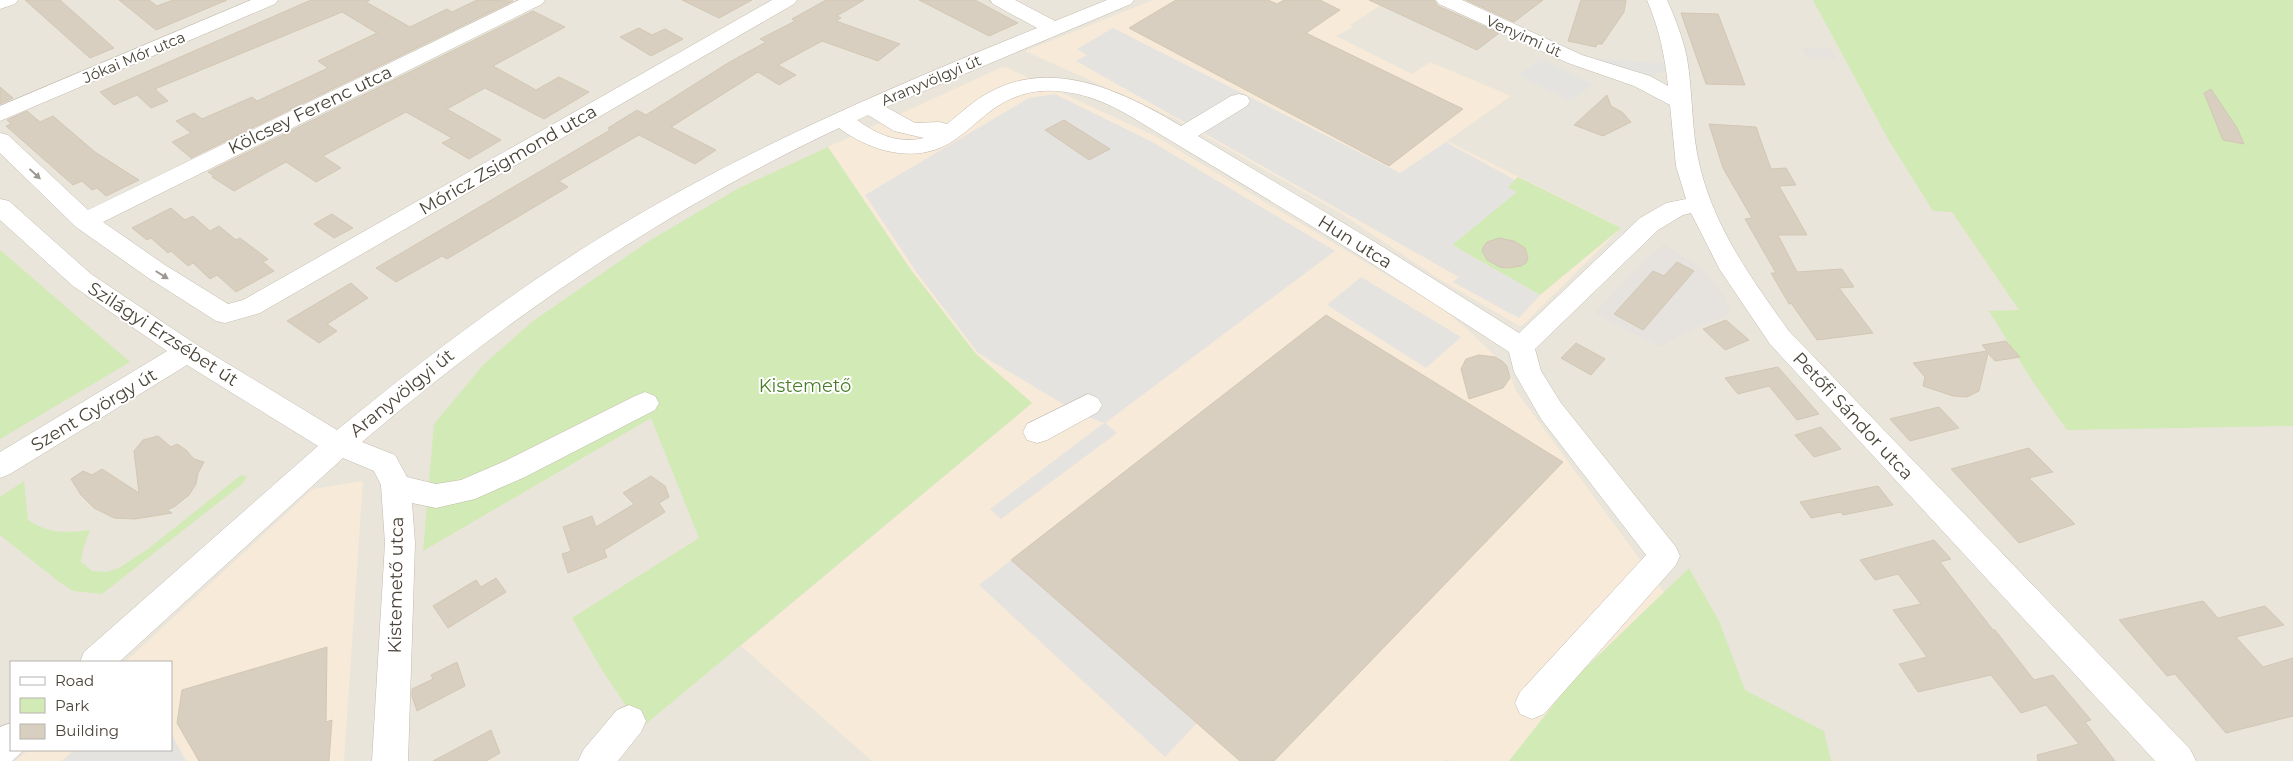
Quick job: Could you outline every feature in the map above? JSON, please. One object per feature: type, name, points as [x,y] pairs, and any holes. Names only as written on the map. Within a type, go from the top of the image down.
[{"type":"street","points":[[0,3],[8,0]]},
{"type":"street","name":"Jókai Mór utca","points":[[0,114],[268,0]]},
{"type":"street","name":"Kölcsey Ferenc utca","points":[[85,221],[535,0]]},
{"type":"street","name":"Móricz Zsigmond utca","points":[[85,221],[156,271],[225,314],[251,307],[787,0]]},
{"type":"street","points":[[1000,0],[1054,29]]},
{"type":"street","name":"Aranyvölgyi út","points":[[97,661],[338,444],[484,328],[537,291],[643,224],[742,169],[840,119],[907,89],[1124,0]]},
{"type":"street","name":"Venyimi út","points":[[1446,0],[1575,59],[1642,81],[1680,101]]},
{"type":"street","name":"Petőfi Sándor utca","points":[[1657,0],[1666,20],[1676,56],[1688,166],[1698,203],[1733,270],[1779,337],[2178,761]]},
{"type":"street","name":"Venyimi út","points":[[1575,59],[1593,77],[1626,86],[1658,108],[1671,122],[1686,144]]},
{"type":"street","name":"Hun utca","points":[[840,119],[874,141],[899,147],[927,145],[944,138],[997,96],[1018,88],[1042,85],[1066,86],[1091,91],[1127,104],[1366,248],[1521,348]]},
{"type":"street","points":[[894,122],[891,115],[893,102],[907,89]]},
{"type":"street","points":[[1180,137],[1239,101]]},
{"type":"street","name":"Hun utca","points":[[870,106],[912,131],[928,132],[948,126],[975,112]]},
{"type":"street","name":"Aranyvölgyi út","points":[[742,169],[770,166],[829,136],[848,134],[874,141]]},
{"type":"street","points":[[0,140],[85,221]]},
{"type":"street","points":[[1532,703],[1665,556],[1551,411],[1528,372],[1521,348],[1649,224],[1675,209],[1698,203]]},
{"type":"street","name":"Szilágyi Erzsébet út","points":[[0,207],[82,280],[187,352],[338,444]]},
{"type":"street","name":"Szent György út","points":[[0,466],[187,352]]},
{"type":"street","points":[[396,485],[417,493],[436,496],[464,491],[515,469],[645,404]]},
{"type":"street","points":[[1037,432],[1088,405]]},
{"type":"street","name":"Kistemető utca","points":[[338,444],[385,463],[396,485],[400,543],[390,761]]},
{"type":"street","points":[[596,761],[629,721]]},
{"type":"street","points":[[0,749],[10,740]]},
{"type":"shaded area","points":[[0,0],[2293,0],[2293,761],[0,761]]},
{"type":"shaded area","points":[[1153,0],[1389,0],[1350,25],[1353,27],[1336,36],[1412,74],[1430,62],[1511,96],[1447,141],[1621,228],[1523,325],[1519,326],[1436,277],[1342,214],[1174,118],[1025,51]]},
{"type":"shaded area","points":[[1113,28],[1400,173],[1446,142],[1515,180],[1508,187],[1517,192],[1452,245],[1540,295],[1519,318],[1453,282],[1459,277],[1076,61],[1087,55],[1077,49]]},
{"type":"shaded area","points":[[1802,48],[1830,48],[1837,59],[1808,59]]},
{"type":"shaded area","points":[[1596,58],[1666,64],[1664,71],[1654,75],[1643,75],[1596,63]]},
{"type":"shaded area","points":[[1541,59],[1594,84],[1571,101],[1518,75]]},
{"type":"shaded area","points":[[1005,67],[1155,136],[1440,307],[1495,356],[1512,379],[1516,391],[1664,592],[1573,680],[1509,761],[1450,761],[1447,759],[1444,761],[872,761],[741,646],[1032,403],[976,354],[911,270],[828,147]]},
{"type":"shaded area","points":[[1055,94],[1154,143],[1335,251],[1105,423],[1117,433],[1001,519],[990,509],[1104,423],[1078,413],[978,353],[917,273],[865,195],[1029,98]]},
{"type":"shaded area","points":[[1664,245],[1704,269],[1726,299],[1731,313],[1675,337],[1661,347],[1594,313],[1640,265]]},
{"type":"shaded area","points":[[1361,277],[1461,337],[1426,368],[1327,305]]},
{"type":"shaded area","points":[[363,481],[344,761],[16,761],[27,751],[172,751],[172,661],[126,661],[313,489]]},
{"type":"shaded area","points":[[1011,560],[1197,723],[1165,757],[979,585]]},
{"type":"shaded area","points":[[172,735],[186,761],[62,761],[73,751],[172,751]]},
{"type":"green space","points":[[1813,0],[2293,0],[2293,426],[2067,430],[2033,382],[1989,311],[2019,310],[1952,212],[1933,211],[1888,139]]},
{"type":"green space","name":"Kistemető","points":[[828,147],[911,270],[976,354],[1032,403],[641,728],[602,670],[572,618],[699,538],[651,418],[423,551],[434,424],[484,364],[533,321],[649,241],[739,188]]},
{"type":"green space","points":[[1518,177],[1621,228],[1540,295],[1452,245],[1516,192],[1507,187]]},
{"type":"green space","points":[[0,250],[130,362],[0,439]]},
{"type":"green space","points":[[241,475],[247,477],[242,484],[102,594],[73,591],[0,535],[0,497],[24,481],[28,520],[50,530],[72,532],[90,530],[83,549],[81,562],[92,571],[106,572],[119,568],[148,549]]},
{"type":"green space","points":[[1689,568],[1719,621],[1745,690],[1824,731],[1831,761],[1509,761],[1573,680]]},
{"type":"building","points":[[25,0],[60,0],[114,48],[90,58]]},
{"type":"building","points":[[119,0],[149,0],[157,6],[173,0],[227,0],[156,30]]},
{"type":"building","points":[[311,0],[370,0],[366,2],[410,27],[447,9],[452,12],[477,0],[513,1],[191,158],[172,142],[191,133],[176,121],[194,113],[202,119],[252,97],[257,101],[328,68],[318,61],[377,33],[342,12],[155,89],[168,101],[151,108],[137,95],[114,105],[100,92]]},
{"type":"building","points":[[682,0],[752,0],[719,18]]},
{"type":"building","points":[[826,0],[864,0],[837,16],[841,18],[836,21],[900,44],[878,61],[822,41],[778,65],[796,75],[779,85],[758,72],[671,127],[716,150],[695,164],[639,135],[559,181],[568,187],[447,259],[442,256],[396,282],[376,268],[610,130],[608,128],[637,110],[646,115],[728,63],[766,42],[760,39],[795,21],[792,19]]},
{"type":"building","points":[[919,0],[975,0],[1018,23],[989,36]]},
{"type":"building","points":[[1176,0],[1268,0],[1277,4],[1284,0],[1320,0],[1340,10],[1306,33],[1463,109],[1389,166],[1129,28]]},
{"type":"building","points":[[1369,0],[1434,0],[1438,6],[1499,33],[1477,50]]},
{"type":"building","points":[[1466,0],[1543,0],[1514,22]]},
{"type":"building","points":[[1581,0],[1626,0],[1624,12],[1602,44],[1597,44],[1596,47],[1568,41]]},
{"type":"building","points":[[533,11],[565,27],[493,66],[536,90],[559,77],[589,92],[544,119],[485,88],[447,109],[501,140],[469,159],[442,143],[452,138],[406,112],[323,156],[341,168],[316,182],[286,162],[234,191],[212,177],[214,176],[208,172]]},
{"type":"building","points":[[1681,13],[1718,14],[1745,85],[1706,84]]},
{"type":"building","points":[[639,28],[652,35],[665,29],[683,39],[651,56],[620,37]]},
{"type":"building","points":[[0,87],[13,98],[0,104]]},
{"type":"building","points":[[2211,89],[2237,128],[2244,144],[2223,140],[2204,93]]},
{"type":"building","points":[[1607,95],[1611,106],[1622,112],[1631,122],[1603,136],[1574,125]]},
{"type":"building","points":[[27,111],[40,122],[53,116],[95,152],[139,180],[106,196],[97,188],[92,190],[82,181],[73,185],[6,126],[11,124],[7,120]]},
{"type":"building","points":[[1064,120],[1110,149],[1089,160],[1045,130]]},
{"type":"building","points":[[1709,124],[1756,127],[1771,169],[1786,168],[1796,185],[1779,186],[1807,235],[1778,235],[1797,272],[1842,269],[1854,287],[1839,288],[1873,333],[1817,340],[1791,303],[1789,304],[1771,273],[1776,273],[1745,219],[1752,218],[1723,168]]},
{"type":"building","points":[[171,208],[185,220],[193,216],[210,231],[219,226],[236,240],[240,238],[268,259],[263,262],[274,271],[236,292],[217,275],[210,279],[193,263],[188,266],[171,251],[168,253],[151,238],[147,240],[132,228]]},
{"type":"building","points":[[332,214],[353,228],[334,238],[314,224]]},
{"type":"building","points":[[1499,238],[1514,241],[1525,248],[1528,258],[1526,263],[1521,266],[1508,268],[1500,267],[1487,260],[1482,251],[1484,246],[1487,242]]},
{"type":"building","points":[[1677,262],[1694,271],[1643,330],[1614,314],[1653,271],[1664,276]]},
{"type":"building","points":[[351,283],[368,298],[327,324],[337,331],[319,343],[287,321]]},
{"type":"building","points":[[1326,315],[1563,462],[1274,761],[1240,761],[1011,560]]},
{"type":"building","points":[[1726,320],[1749,340],[1725,350],[1703,329]]},
{"type":"building","points":[[2006,341],[2020,357],[1995,361],[1988,353],[1979,391],[1967,397],[1953,396],[1923,386],[1925,377],[1913,363],[1987,351],[1982,345]]},
{"type":"building","points":[[1576,343],[1605,359],[1591,375],[1561,358]]},
{"type":"building","points":[[1479,355],[1495,357],[1502,361],[1507,366],[1510,378],[1503,388],[1469,399],[1461,369],[1466,359]]},
{"type":"building","points":[[1778,367],[1819,414],[1797,420],[1769,386],[1738,394],[1725,378]]},
{"type":"building","points":[[1939,407],[1959,428],[1910,441],[1890,419]]},
{"type":"building","points":[[1821,427],[1841,449],[1814,457],[1795,435]]},
{"type":"building","points":[[158,436],[171,447],[177,444],[194,459],[204,462],[198,473],[196,484],[189,495],[167,510],[172,513],[135,519],[114,518],[94,508],[81,495],[71,479],[83,471],[92,475],[102,469],[139,493],[134,451],[143,440]]},
{"type":"building","points":[[2029,448],[2053,472],[2029,478],[2075,524],[2019,543],[1951,469]]},
{"type":"building","points":[[651,476],[665,486],[669,497],[659,503],[665,512],[604,550],[607,557],[568,573],[562,554],[571,551],[563,527],[592,516],[596,527],[634,504],[623,493]]},
{"type":"building","points":[[1878,486],[1893,505],[1843,515],[1841,512],[1811,518],[1800,502]]},
{"type":"building","points":[[1934,540],[1951,559],[1940,562],[1993,630],[1995,630],[2034,680],[2053,675],[2091,720],[2085,722],[2115,761],[2038,761],[2037,755],[2079,744],[2046,705],[2021,713],[1991,675],[1918,692],[1899,664],[1927,657],[1893,610],[1921,604],[1898,574],[1875,580],[1860,560]]},
{"type":"building","points":[[496,578],[506,592],[448,628],[433,606],[476,580],[481,587]]},
{"type":"building","points":[[2203,601],[2218,618],[2265,606],[2284,625],[2236,637],[2263,667],[2293,658],[2293,716],[2226,733],[2175,674],[2167,676],[2119,620]]},
{"type":"building","points":[[327,647],[326,722],[332,720],[329,761],[199,761],[177,723],[182,690]]},
{"type":"building","points":[[457,662],[465,686],[417,711],[412,696],[412,689],[433,679],[431,675]]},
{"type":"building","points":[[491,730],[500,753],[486,761],[433,761]]}]
